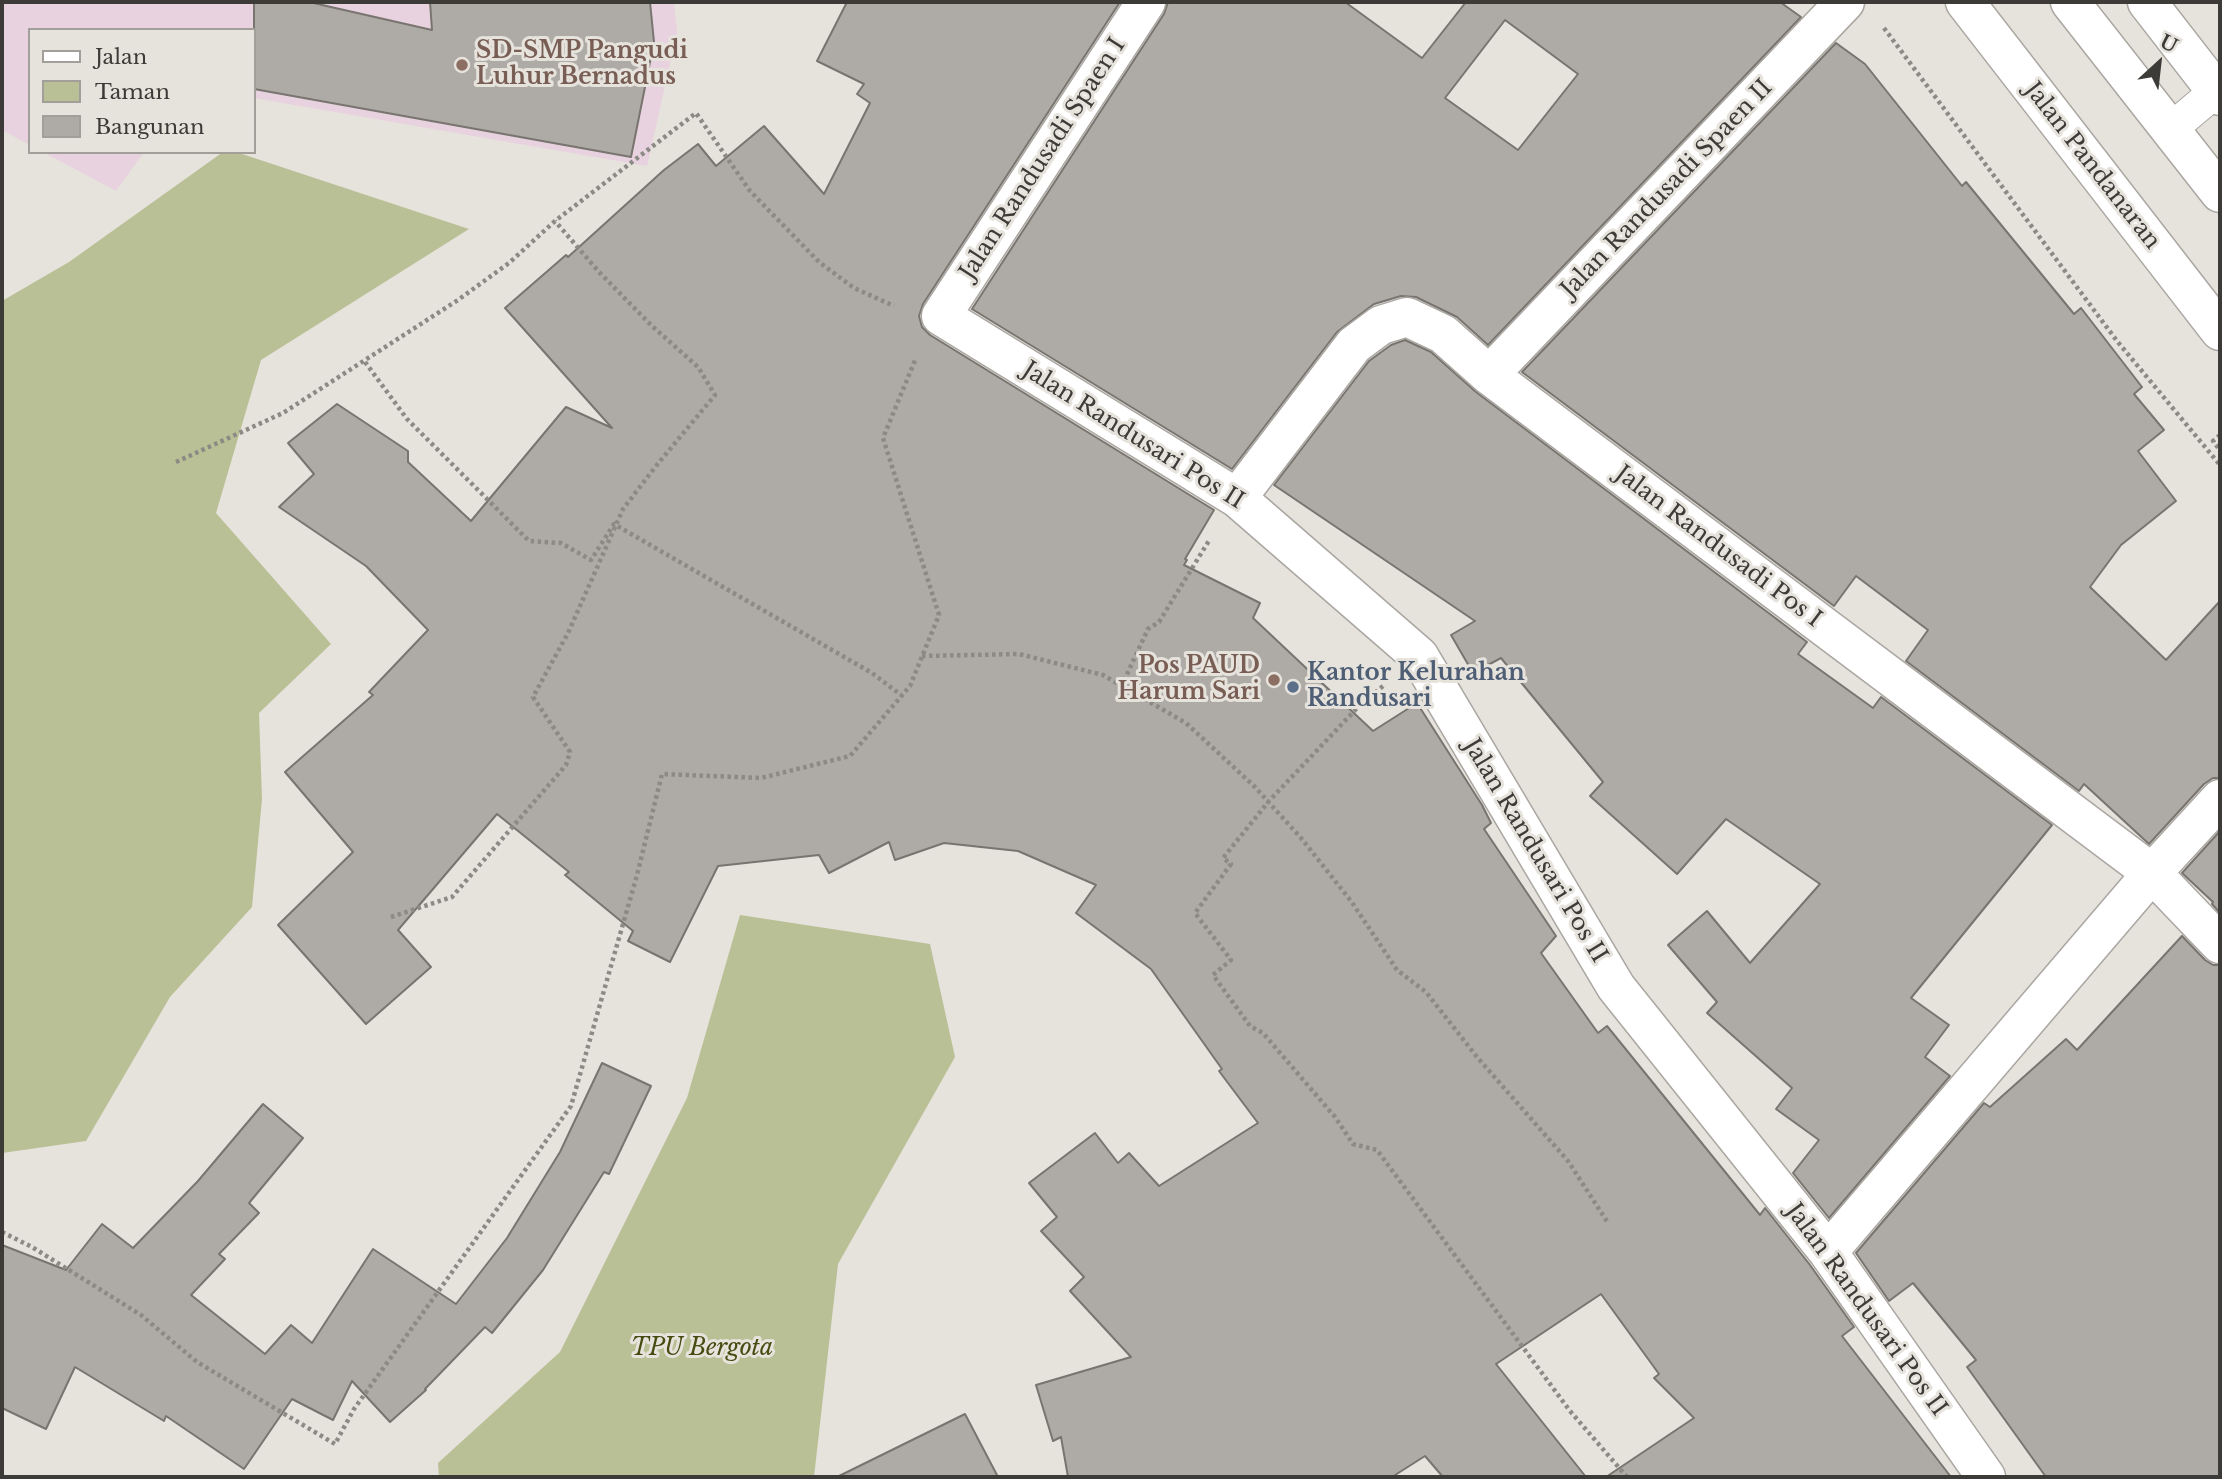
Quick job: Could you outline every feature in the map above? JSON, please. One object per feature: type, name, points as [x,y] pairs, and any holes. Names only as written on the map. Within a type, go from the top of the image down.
[{"type":"street","name":"Jalan Randusadi Spaen I","points":[[941,316],[1146,2]]},
{"type":"street","name":"Jalan Randusadi Spaen II","points":[[1489,375],[1845,2]]},
{"type":"street","name":"Jalan Pandanaran","points":[[1965,2],[2220,331]]},
{"type":"street","points":[[2070,2],[2220,193]]},
{"type":"street","points":[[2147,2],[2219,91]]},
{"type":"street","name":"Jalan Randusari Pos II","points":[[941,316],[1237,498],[1419,656],[1616,986],[1828,1252],[1986,1477]]},
{"type":"street","name":"Jalan Randusadi Pos I","points":[[1237,498],[1354,345],[1381,325],[1407,317],[1443,334],[1489,375],[2152,873],[2220,944]]},
{"type":"street","points":[[1828,1252],[2152,873],[2220,799]]},
{"type":"lane","points":[[2171,129],[2219,91]]},
{"type":"path","points":[[1881,24],[2117,341],[2220,465]]},
{"type":"path","points":[[2,1232],[33,1247],[141,1315],[197,1362],[334,1444],[354,1409],[570,1106],[637,875],[662,774],[761,778],[850,756],[910,686],[939,615],[883,438],[916,358],[941,316],[891,305],[854,288],[819,262],[750,191],[696,113],[555,221],[509,263],[458,300],[283,413],[176,462]]},
{"type":"path","points":[[391,917],[452,897],[566,765],[570,751],[533,697],[568,633],[623,509],[715,395],[698,367],[652,326],[599,272],[555,221]]},
{"type":"path","points":[[365,362],[407,419],[529,541],[561,543],[592,560],[614,524],[617,525],[872,673],[901,695]]},
{"type":"path","points":[[2220,435],[2213,441],[2220,450]]},
{"type":"path","points":[[1121,687],[1148,629],[1159,622],[1237,498]]},
{"type":"path","points":[[922,656],[1019,654],[1103,676],[1186,723],[1269,802],[1301,838],[1350,901],[1397,970],[1426,992],[1477,1057],[1568,1161],[1608,1223]]},
{"type":"path","points":[[1419,656],[1358,707],[1269,802],[1223,859],[1230,864],[1195,913],[1231,960],[1213,975],[1250,1026],[1263,1033],[1335,1117],[1353,1144],[1377,1150],[1570,1411],[1627,1477]]},
{"type":"shaded area","name":"SD-SMP Pangudi Luhur Bernadus","points":[[2,2],[674,2],[677,33],[647,166],[256,98],[256,28],[28,28],[28,144],[2,130]]},
{"type":"shaded area","points":[[47,154],[143,154],[116,191]]},
{"type":"green space","points":[[220,154],[242,154],[469,229],[261,360],[216,513],[331,644],[259,713],[262,799],[252,907],[170,997],[86,1141],[2,1153],[2,301],[69,262]]},
{"type":"green space","name":"TPU Bergota","points":[[740,915],[930,944],[955,1057],[838,1264],[814,1477],[439,1477],[438,1463],[560,1352],[687,1098]]},
{"type":"building","name":"SD-SMP Pangudi Luhur Bernadus","points":[[254,2],[309,2],[432,30],[430,2],[650,2],[654,42],[631,157],[256,89]]},
{"type":"building","points":[[847,2],[1120,2],[923,304],[919,316],[922,327],[930,335],[1214,510],[1184,565],[1260,603],[1253,618],[1373,731],[1417,703],[1482,805],[1491,823],[1484,829],[1556,936],[1541,953],[1598,1033],[1607,1026],[1760,1215],[1765,1208],[1810,1265],[1854,1327],[1842,1336],[1951,1477],[1606,1477],[1694,1418],[1654,1378],[1659,1374],[1601,1294],[1496,1364],[1586,1477],[1443,1477],[1425,1456],[1392,1477],[1068,1477],[1061,1437],[1053,1441],[1036,1385],[1131,1357],[1070,1291],[1084,1277],[1041,1231],[1057,1217],[1029,1183],[1095,1133],[1118,1163],[1129,1153],[1159,1186],[1258,1123],[1219,1071],[1222,1069],[1151,969],[1076,913],[1096,885],[1018,851],[944,843],[895,860],[889,842],[829,873],[819,855],[718,866],[670,962],[628,941],[633,931],[565,875],[569,872],[497,814],[398,930],[431,967],[366,1024],[278,925],[353,852],[285,772],[373,695],[369,692],[428,630],[366,566],[279,507],[314,474],[288,443],[337,404],[408,451],[408,462],[471,521],[566,407],[612,428],[505,308],[566,255],[568,257],[664,170],[698,144],[716,166],[764,126],[824,194],[870,103],[857,94],[864,84],[817,61]]},
{"type":"building","points":[[1168,2],[1345,2],[1422,58],[1466,2],[1780,2],[1801,17],[1488,345],[1457,317],[1416,297],[1401,296],[1374,304],[1337,332],[1232,469],[972,309],[1164,14]],"holes":[[[1505,20],[1578,74],[1518,150],[1445,98]]]},
{"type":"building","points":[[1836,43],[1865,64],[1962,186],[1966,182],[2074,314],[2081,308],[2142,387],[2134,394],[2164,430],[2138,451],[2176,501],[2121,545],[2090,587],[2166,660],[2220,601],[2220,778],[2213,778],[2204,784],[2149,844],[2084,784],[2079,791],[1906,661],[1928,630],[1856,576],[1834,606],[1522,372]]},
{"type":"building","points":[[1405,340],[1431,352],[1476,392],[1807,642],[1798,654],[1873,708],[1881,697],[2052,825],[1911,998],[1949,1025],[1925,1057],[1950,1076],[1829,1218],[1793,1173],[1819,1140],[1776,1109],[1792,1088],[1707,1013],[1717,1002],[1668,945],[1707,911],[1750,963],[1820,884],[1726,819],[1677,874],[1590,796],[1603,782],[1501,658],[1473,673],[1451,635],[1475,621],[1274,485],[1369,361],[1391,345]]},
{"type":"building","points":[[2220,831],[2220,913],[2213,902],[2182,873]]},
{"type":"building","points":[[2182,936],[2205,960],[2213,965],[2220,965],[2220,1477],[2046,1477],[1967,1367],[1976,1360],[1913,1283],[1889,1301],[1856,1253],[1984,1103],[1990,1107],[2066,1039],[2077,1050]]},
{"type":"building","points":[[602,1063],[651,1086],[609,1174],[604,1172],[543,1270],[492,1333],[485,1327],[426,1390],[390,1422],[352,1381],[333,1420],[292,1399],[244,1469],[166,1416],[164,1421],[75,1367],[46,1429],[2,1408],[2,1245],[66,1270],[102,1224],[133,1248],[198,1181],[263,1104],[303,1138],[249,1203],[259,1213],[219,1254],[225,1259],[191,1295],[265,1354],[291,1325],[312,1343],[373,1249],[456,1304],[507,1238],[560,1152]]},
{"type":"building","points":[[965,1414],[998,1477],[837,1477]]},
{"type":"place","name":"SD-SMP Pangudi Luhur Bernadus","points":[[462,65]]},
{"type":"place","name":"Pos PAUD Harum Sari","points":[[1274,680]]},
{"type":"place","name":"Kantor Kelurahan Randusari","points":[[1293,687]]}]
